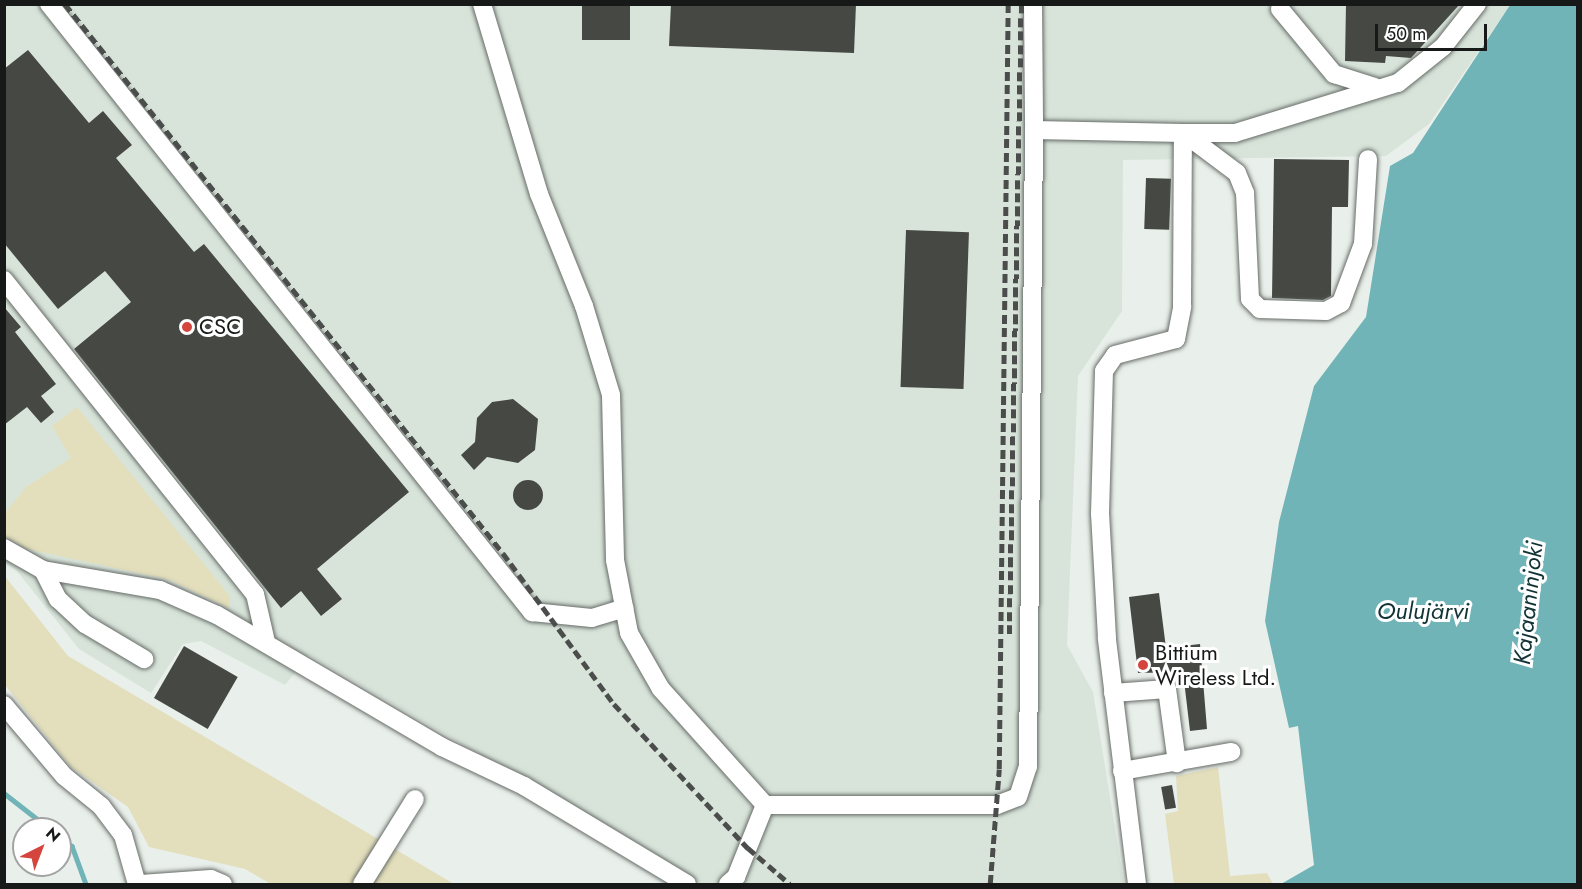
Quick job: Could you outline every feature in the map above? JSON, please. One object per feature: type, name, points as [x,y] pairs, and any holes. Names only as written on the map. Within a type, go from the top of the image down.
[{"type":"street","points":[[50,4],[532,612],[592,618],[624,608]]},
{"type":"street","points":[[482,4],[538,194],[584,306],[611,395],[612,518],[629,633],[661,688],[765,806],[997,805],[1018,797],[1028,755],[1034,130],[1033,4]]},
{"type":"street","points":[[1034,130],[1235,133],[1375,87],[1398,83],[1421,68],[1477,4]]},
{"type":"street","points":[[1280,9],[1334,74],[1375,87]]},
{"type":"street","points":[[1184,133],[1237,173],[1245,193],[1250,299],[1260,309],[1326,311],[1341,303],[1363,244],[1368,159]]},
{"type":"street","points":[[1137,885],[1113,693],[1100,514],[1104,371],[1115,355],[1176,339],[1182,307],[1184,133]]},
{"type":"street","points":[[4,280],[255,594],[266,642]]},
{"type":"street","points":[[4,548],[43,570],[160,590],[266,642],[442,747],[524,786],[687,885]]},
{"type":"street","points":[[43,570],[58,599],[85,624],[144,659]]},
{"type":"street","points":[[1113,693],[1167,689],[1177,763]]},
{"type":"street","points":[[4,705],[64,776],[101,806],[123,835],[139,885],[211,879],[223,885]]},
{"type":"street","points":[[1122,771],[1231,752]]},
{"type":"street","points":[[362,885],[415,799]]},
{"type":"street","points":[[728,885],[736,877],[765,806]]},
{"type":"shaded area","points":[[4,5],[1510,5],[1429,124],[1386,156],[1123,160],[1122,311],[1078,376],[1067,645],[1093,692],[1124,884],[702,884],[309,655],[285,685],[201,641],[183,644],[151,693],[79,649],[17,571],[5,563]]},
{"type":"shaded area","points":[[77,407],[229,595],[230,609],[170,580],[27,549],[5,537],[5,513],[26,487],[71,458],[52,426]]},
{"type":"shaded area","points":[[4,575],[68,656],[454,884],[271,884],[245,869],[149,847],[128,807],[71,767],[5,685]]},
{"type":"shaded area","points":[[1218,767],[1230,876],[1267,873],[1273,884],[1174,884],[1165,814],[1178,811],[1176,776]]},
{"type":"water","name":"Oulujärvi","points":[[1510,5],[1577,5],[1577,884],[1281,884],[1314,865],[1298,726],[1289,728],[1265,621],[1279,522],[1314,386],[1366,317],[1390,166],[1413,153]]},
{"type":"building","points":[[582,4],[630,4],[630,40],[582,40]]},
{"type":"building","points":[[671,4],[856,4],[854,53],[669,46]]},
{"type":"building","points":[[1346,4],[1460,4],[1411,58],[1386,56],[1385,63],[1345,61]]},
{"type":"building","name":"CSC","points":[[28,50],[89,123],[103,111],[132,145],[116,158],[194,252],[204,244],[409,492],[317,569],[342,599],[321,616],[301,591],[281,608],[74,349],[131,302],[105,271],[58,309],[4,243],[4,69]]},
{"type":"building","points":[[1274,159],[1349,160],[1348,207],[1332,207],[1331,296],[1323,300],[1272,298]]},
{"type":"building","points":[[1146,178],[1171,179],[1169,230],[1144,229]]},
{"type":"building","points":[[906,230],[969,232],[963,389],[901,387]]},
{"type":"building","points":[[4,307],[21,327],[15,332],[56,384],[41,396],[54,412],[41,423],[27,407],[4,425]]},
{"type":"building","points":[[513,399],[538,419],[535,450],[518,463],[487,457],[474,470],[461,455],[475,442],[477,418],[492,402]]},
{"type":"building","points":[[528,480],[539,484],[543,495],[539,506],[528,510],[517,506],[513,495],[517,484]]},
{"type":"building","points":[[1159,593],[1166,648],[1200,644],[1207,729],[1190,731],[1183,672],[1138,673],[1129,597]]},
{"type":"building","points":[[184,646],[238,677],[208,729],[154,698]]},
{"type":"building","points":[[1172,785],[1176,808],[1165,810],[1161,787]]},
{"type":"waterway","points":[[4,793],[35,817]]},
{"type":"waterway","points":[[72,846],[86,884]]},
{"type":"railway","points":[[65,4],[503,553],[614,704],[748,848],[790,884]]},
{"type":"railway","points":[[990,884],[999,769],[1008,4]]},
{"type":"railway","points":[[1009,634],[1021,4]]},
{"type":"place","name":"CSC","points":[[187,327]]},
{"type":"place","name":"Bittium Wireless Ltd.","points":[[1143,665]]},
{"type":"water label","name":"Kajaaninjoki","points":[[1528,603]]}]
